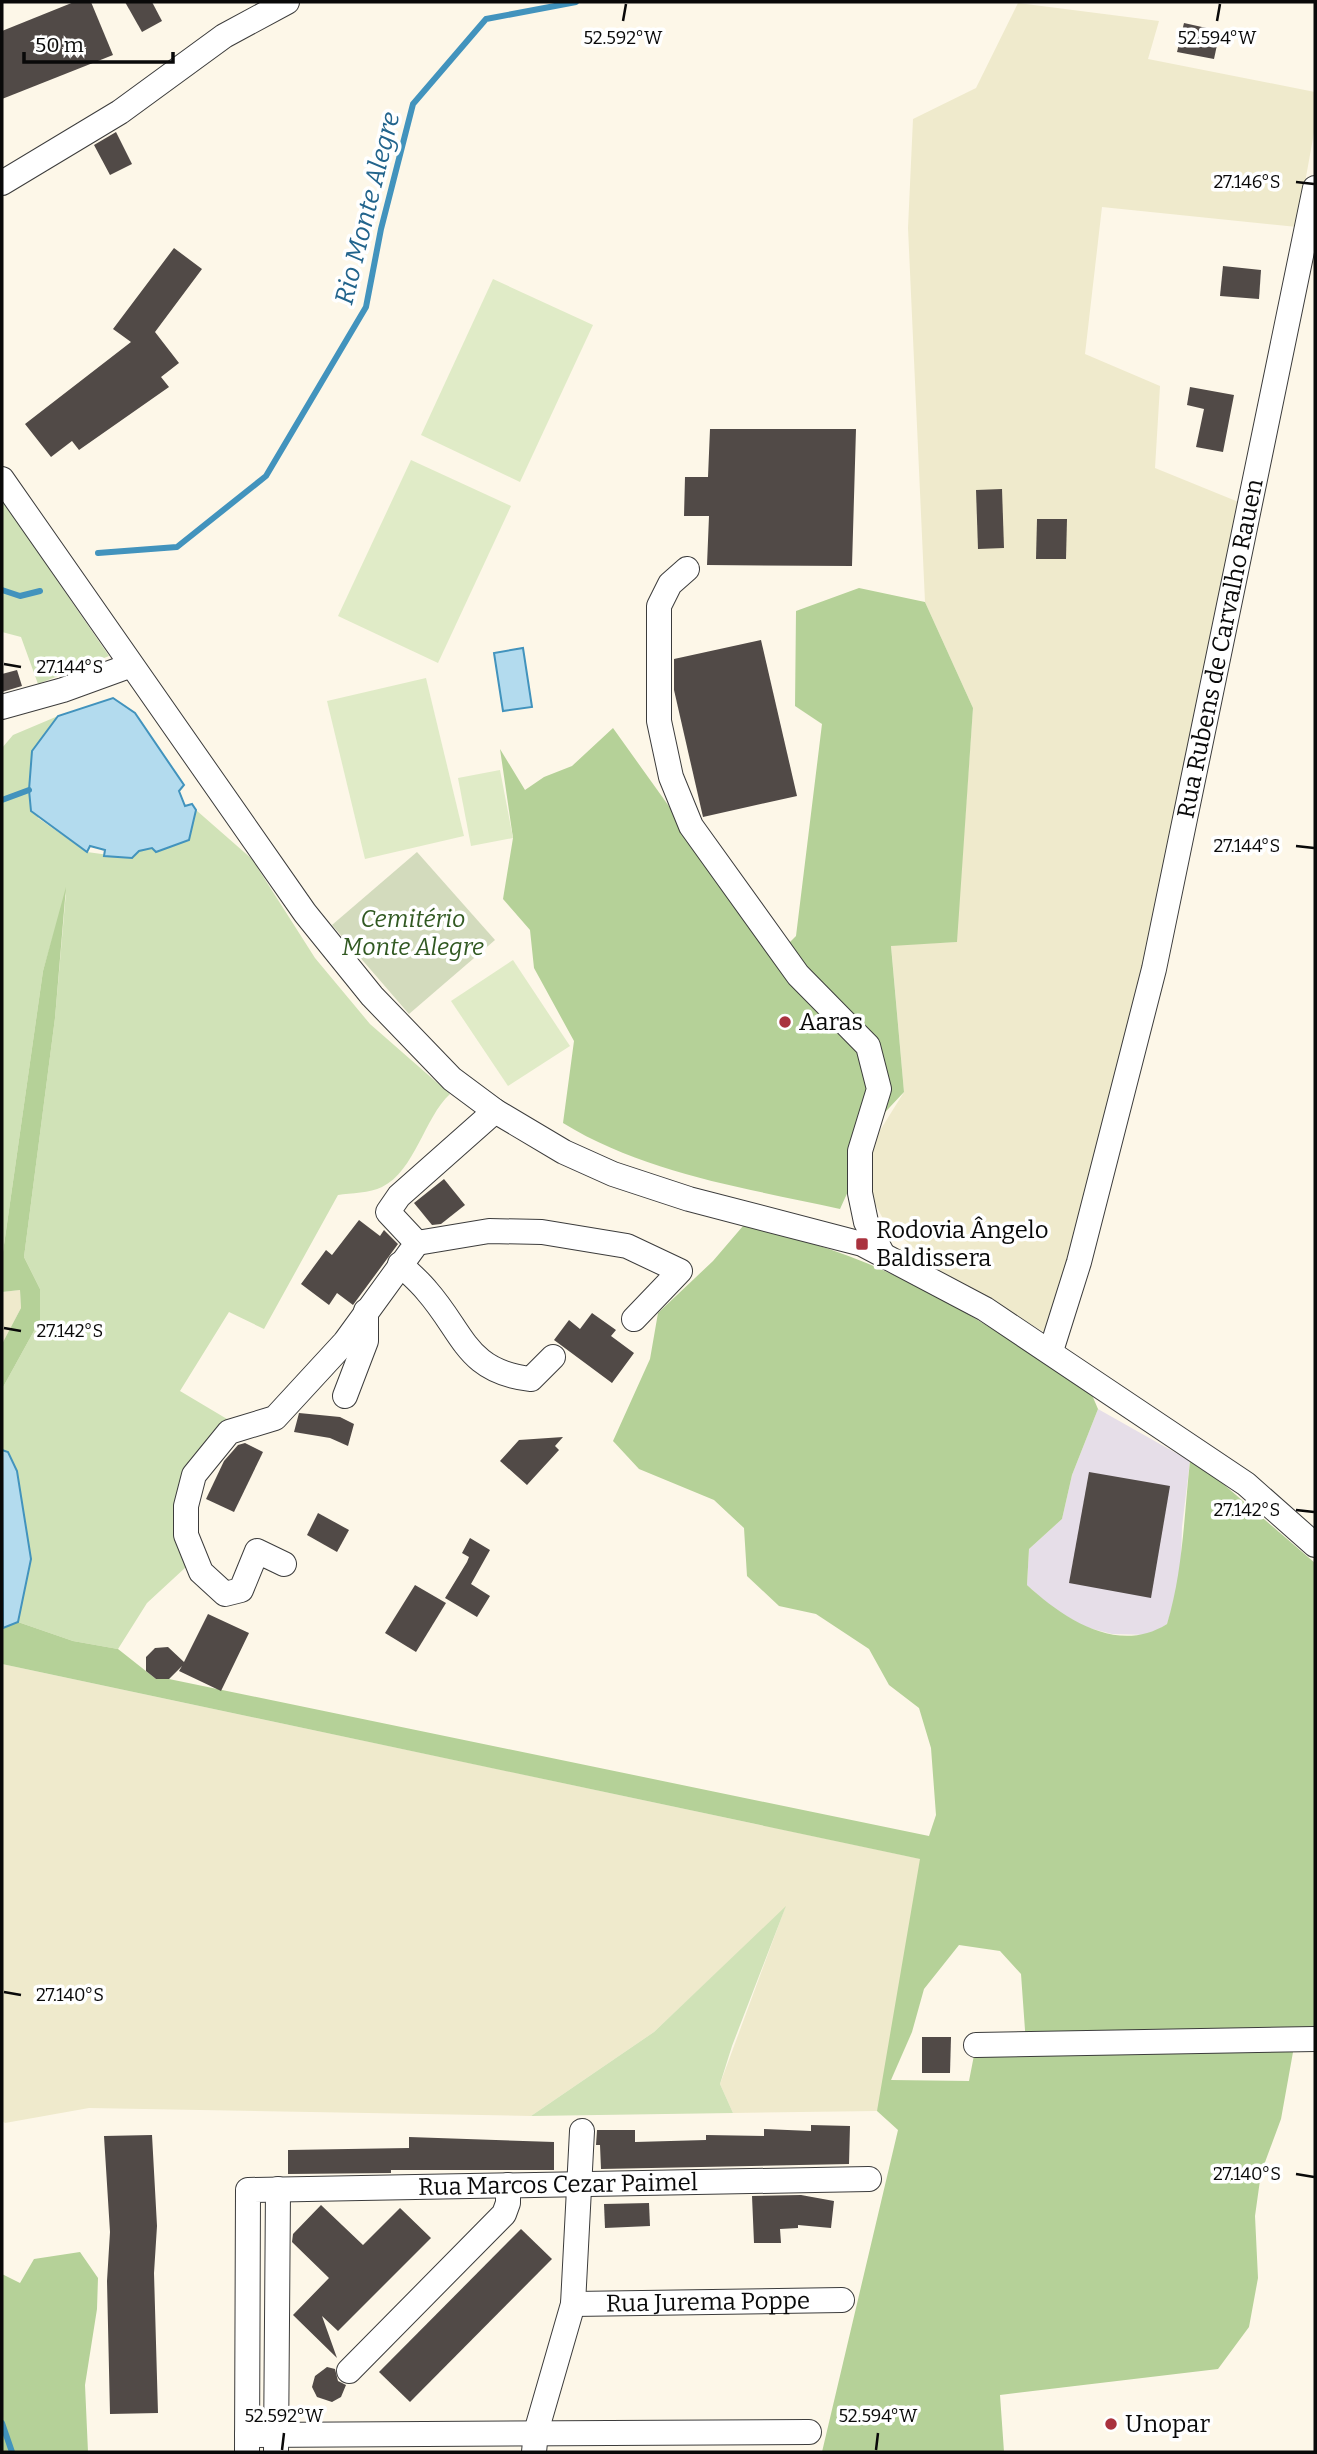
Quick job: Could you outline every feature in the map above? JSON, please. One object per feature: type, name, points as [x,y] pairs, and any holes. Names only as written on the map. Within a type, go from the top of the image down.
[{"type":"street","points":[[2,183],[120,112],[224,36],[286,2]]},
{"type":"street","name":"Rua Rubens de Carvalho Rauen","points":[[1051,1351],[1079,1262],[1154,969],[1315,188]]},
{"type":"street","points":[[2,480],[129,666],[342,961],[399,1026],[452,1079],[495,1111],[564,1152],[613,1174],[689,1199],[862,1244],[985,1309],[1246,1484],[1315,1545]]},
{"type":"street","points":[[687,569],[670,584],[659,606],[659,721],[671,777],[691,825],[798,975],[868,1046],[879,1089],[860,1151],[860,1193],[866,1222],[883,1255]]},
{"type":"street","points":[[2,707],[62,690],[129,666]]},
{"type":"street","points":[[417,1243],[388,1212],[399,1196],[495,1111]]},
{"type":"street","points":[[284,1564],[257,1551],[240,1590],[225,1594],[201,1572],[186,1535],[186,1506],[194,1475],[229,1433],[275,1418],[345,1342],[417,1243],[489,1231],[542,1232],[627,1246],[680,1271],[634,1319]]},
{"type":"street","points":[[400,1264],[428,1291],[477,1360],[507,1377],[531,1379],[553,1357]]},
{"type":"street","points":[[345,1396],[366,1341],[366,1311]]},
{"type":"street","points":[[976,2045],[1315,2039]]},
{"type":"street","points":[[535,2442],[572,2304],[582,2131]]},
{"type":"street","name":"Rua Marcos Cezar Paimel","points":[[247,2444],[248,2190],[869,2179]]},
{"type":"street","points":[[349,2371],[504,2214],[508,2203],[508,2185]]},
{"type":"street","points":[[276,2444],[278,2189]]},
{"type":"street","name":"Rua Jurema Poppe","points":[[572,2304],[842,2300]]},
{"type":"street","points":[[247,2444],[535,2442],[809,2432]]},
{"type":"shaded area","points":[[1018,3],[1159,21],[1148,59],[1315,92],[1315,127],[1297,227],[1102,207],[1085,354],[1160,386],[1155,468],[1241,503],[1147,962],[1075,1252],[1044,1332],[943,1273],[886,1224],[869,1193],[864,1156],[904,1092],[891,945],[956,942],[973,708],[925,602],[908,228],[913,119],[976,88]]},
{"type":"shaded area","points":[[20,1290],[21,1308],[2,1344],[2,1292]]},
{"type":"shaded area","points":[[1098,1409],[1190,1461],[1182,1527],[1181,1564],[1175,1599],[1167,1624],[1150,1635],[1112,1634],[1085,1627],[1051,1607],[1027,1585],[1029,1549],[1062,1519],[1072,1475]]},
{"type":"shaded area","points":[[2,1664],[921,1859],[891,2080],[877,2111],[733,2113],[720,2084],[785,1908],[654,2032],[531,2116],[89,2108],[5,2123],[2,2121]]},
{"type":"green space","points":[[493,279],[593,325],[520,482],[421,435]]},
{"type":"green space","points":[[411,460],[511,506],[438,663],[338,616]]},
{"type":"green space","points":[[2,500],[109,656],[38,684],[21,637],[2,632]]},
{"type":"green space","points":[[859,588],[925,602],[973,708],[957,942],[891,946],[904,1092],[875,1123],[864,1156],[840,1209],[733,1186],[662,1167],[628,1155],[563,1123],[574,1041],[534,968],[530,930],[503,899],[513,838],[500,749],[525,790],[544,777],[572,766],[613,728],[776,956],[796,936],[822,724],[795,706],[796,611]]},
{"type":"green space","points":[[426,678],[464,836],[365,859],[327,701]]},
{"type":"green space","points":[[58,716],[32,751],[38,818],[87,852],[131,858],[139,851],[189,840],[196,810],[252,859],[315,958],[370,1024],[450,1094],[433,1116],[403,1169],[393,1179],[372,1190],[338,1195],[264,1329],[229,1312],[180,1391],[227,1419],[186,1470],[177,1537],[186,1567],[147,1603],[118,1649],[73,1641],[18,1622],[31,1559],[17,1471],[8,1452],[2,1450],[2,1389],[40,1320],[40,1289],[24,1257],[55,1018],[66,892],[43,971],[2,1259],[2,748],[13,735]]},
{"type":"green space","points":[[500,770],[513,838],[471,846],[458,778]]},
{"type":"green space","name":"Cemitério Monte Alegre","points":[[417,852],[495,940],[409,1014],[332,925]]},
{"type":"green space","points":[[66,887],[55,1018],[24,1257],[40,1289],[40,1320],[2,1389],[2,1344],[21,1308],[20,1290],[2,1292],[2,1259],[43,971]]},
{"type":"green space","points":[[513,960],[570,1046],[508,1086],[451,1001]]},
{"type":"green space","points":[[743,1226],[777,1233],[848,1256],[885,1271],[957,1308],[1092,1395],[1098,1409],[1072,1475],[1062,1519],[1029,1549],[1027,1585],[1058,1610],[1092,1629],[1130,1636],[1148,1633],[1167,1624],[1180,1564],[1190,1461],[1207,1470],[1315,1563],[1315,2039],[1295,2041],[1281,2119],[1261,2173],[1255,2216],[1258,2278],[1249,2327],[1218,2369],[1000,2395],[1004,2452],[822,2452],[898,2130],[877,2111],[920,1859],[2,1664],[2,1623],[4,1628],[18,1622],[73,1641],[118,1649],[156,1679],[169,1679],[929,1836],[936,1815],[931,1748],[919,1708],[889,1685],[869,1649],[816,1614],[779,1606],[747,1576],[744,1528],[714,1500],[639,1469],[613,1441],[650,1359],[658,1313],[713,1261]],"holes":[[[959,1945],[1000,1951],[1021,1974],[1026,2044],[976,2045],[969,2081],[891,2080],[912,2032],[924,1989]]]},
{"type":"green space","points":[[786,1906],[720,2084],[733,2113],[531,2116],[654,2032]]},
{"type":"green space","points":[[80,2252],[98,2278],[97,2309],[85,2385],[88,2452],[2,2452],[2,2274],[20,2283],[34,2259]]},
{"type":"water","points":[[523,648],[532,707],[503,711],[494,653]]},
{"type":"water","points":[[113,698],[135,713],[184,785],[179,791],[185,806],[192,804],[196,810],[189,840],[156,852],[152,848],[139,851],[132,858],[104,856],[105,850],[90,846],[87,852],[31,811],[29,790],[32,751],[58,716]]},
{"type":"water","points":[[2,1450],[8,1452],[17,1471],[31,1559],[18,1622],[3,1628]]},
{"type":"building","points":[[74,2],[91,2],[113,55],[2,99],[2,31]]},
{"type":"building","points":[[125,2],[152,2],[162,21],[142,32]]},
{"type":"building","points":[[1184,23],[1220,31],[1214,59],[1177,52]]},
{"type":"building","points":[[116,132],[132,164],[110,175],[94,145]]},
{"type":"building","points":[[174,248],[202,269],[155,332],[179,363],[161,377],[169,387],[79,450],[72,441],[51,457],[25,424],[131,342],[113,329]]},
{"type":"building","points":[[1223,266],[1261,270],[1259,299],[1220,296]]},
{"type":"building","points":[[1190,387],[1234,395],[1223,452],[1196,447],[1204,409],[1187,405]]},
{"type":"building","points":[[710,429],[856,429],[852,566],[707,565],[709,516],[684,516],[685,477],[708,477]]},
{"type":"building","points":[[1002,489],[1004,548],[978,549],[976,490]]},
{"type":"building","points":[[1037,519],[1067,519],[1066,559],[1036,559]]},
{"type":"building","points":[[761,640],[797,796],[703,817],[674,690],[674,659]]},
{"type":"building","points":[[17,670],[22,686],[2,692],[2,674]]},
{"type":"building","points":[[444,1179],[465,1205],[441,1224],[432,1225],[414,1203]]},
{"type":"building","points":[[359,1220],[380,1236],[384,1230],[398,1244],[353,1305],[337,1293],[329,1305],[301,1284],[326,1250],[332,1255]]},
{"type":"building","points":[[592,1313],[616,1330],[611,1336],[634,1353],[612,1383],[554,1340],[569,1320],[580,1329]]},
{"type":"building","points":[[299,1413],[340,1417],[354,1424],[348,1446],[330,1438],[294,1432]]},
{"type":"building","points":[[563,1437],[555,1446],[559,1450],[527,1485],[500,1461],[519,1440]]},
{"type":"building","points":[[245,1443],[263,1452],[234,1512],[206,1499],[224,1461],[238,1445]]},
{"type":"building","points":[[1089,1472],[1170,1486],[1151,1598],[1069,1583]]},
{"type":"building","points":[[318,1513],[349,1530],[337,1552],[307,1535]]},
{"type":"building","points":[[470,1538],[490,1550],[471,1584],[490,1596],[477,1617],[445,1598],[467,1562],[469,1557],[462,1553]]},
{"type":"building","points":[[415,1585],[446,1603],[416,1652],[385,1633]]},
{"type":"building","points":[[208,1614],[249,1633],[221,1691],[179,1671],[182,1666],[169,1679],[156,1679],[146,1671],[146,1657],[155,1648],[168,1647],[184,1662]]},
{"type":"building","points":[[922,2037],[951,2037],[950,2073],[922,2073]]},
{"type":"building","points":[[811,2125],[850,2126],[849,2164],[601,2169],[600,2145],[596,2145],[597,2130],[635,2130],[635,2142],[706,2140],[706,2135],[764,2136],[764,2129],[811,2131]]},
{"type":"building","points":[[152,2135],[157,2226],[154,2273],[158,2413],[110,2414],[107,2281],[110,2232],[104,2136]]},
{"type":"building","points":[[409,2137],[554,2142],[554,2170],[391,2170],[391,2173],[288,2174],[288,2150],[409,2148]]},
{"type":"building","points":[[801,2195],[834,2201],[831,2228],[798,2225],[798,2228],[780,2229],[781,2243],[754,2243],[752,2196]]},
{"type":"building","points":[[649,2203],[650,2226],[605,2228],[604,2204]]},
{"type":"building","points":[[321,2205],[363,2245],[400,2208],[431,2238],[338,2331],[322,2316],[337,2358],[293,2315],[329,2278],[292,2242],[293,2234]]},
{"type":"building","points":[[521,2229],[552,2259],[410,2402],[379,2372]]},
{"type":"building","points":[[327,2367],[335,2369],[338,2381],[346,2385],[341,2397],[332,2402],[317,2397],[312,2387],[315,2376]]},
{"type":"waterway","name":"Rio Monte Alegre","points":[[98,553],[177,547],[266,476],[366,307],[381,229],[413,104],[486,19],[576,2]]},
{"type":"waterway","name":"Rio Monte Alegre","points":[[2,590],[20,596],[40,591]]},
{"type":"waterway","points":[[2,800],[29,790]]},
{"type":"waterway","points":[[2,2423],[12,2452]]},
{"type":"place","name":"Aaras","points":[[785,1022]]},
{"type":"place","name":"Rodovia Ângelo Baldissera","points":[[862,1244]]},
{"type":"place","name":"Unopar","points":[[1111,2424]]}]
